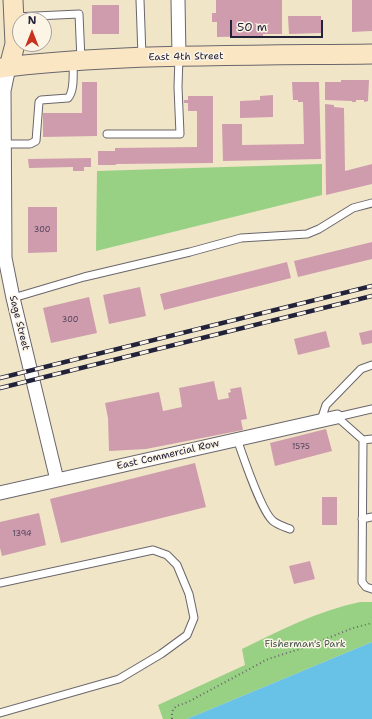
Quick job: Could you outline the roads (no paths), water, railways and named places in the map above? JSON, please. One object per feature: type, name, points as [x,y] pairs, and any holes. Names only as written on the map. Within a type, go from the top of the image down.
[{"type":"main road","points":[[4,68],[15,44],[13,9]]},
{"type":"main road","name":"East 4th Street","points":[[4,68],[77,61],[178,56],[372,54]]},
{"type":"street","points":[[178,0],[178,56]]},
{"type":"street","name":"Sage Street","points":[[4,68],[4,144],[2,192],[5,258],[13,298],[57,480]]},
{"type":"street","name":"East Commercial Row","points":[[0,493],[336,417]]},
{"type":"lane","points":[[140,0],[142,58]]},
{"type":"lane","points":[[4,144],[30,144],[36,141],[39,102],[41,100],[68,98],[70,96],[77,61],[79,14],[13,9]]},
{"type":"lane","points":[[107,134],[180,134],[178,56]]},
{"type":"lane","points":[[13,298],[84,276],[190,252],[241,238],[307,234],[319,230],[353,208],[372,203]]},
{"type":"lane","points":[[321,420],[326,405],[362,369],[372,365]]},
{"type":"lane","points":[[336,417],[372,409]]},
{"type":"lane","points":[[336,417],[363,440],[372,439]]},
{"type":"lane","points":[[237,439],[264,509],[273,521],[290,529]]},
{"type":"lane","points":[[363,440],[362,582],[366,587],[372,589]]},
{"type":"lane","points":[[362,519],[372,517]]},
{"type":"lane","points":[[0,583],[153,550],[167,555],[177,566],[189,594],[194,618],[187,635],[161,654],[119,679],[0,713]]},
{"type":"water","points":[[372,642],[372,719],[187,719]]},
{"type":"railway","points":[[0,378],[372,286]]},
{"type":"railway","points":[[0,388],[372,296]]},
{"type":"park label","name":"Fisherman's Park","points":[[305,644]]}]
